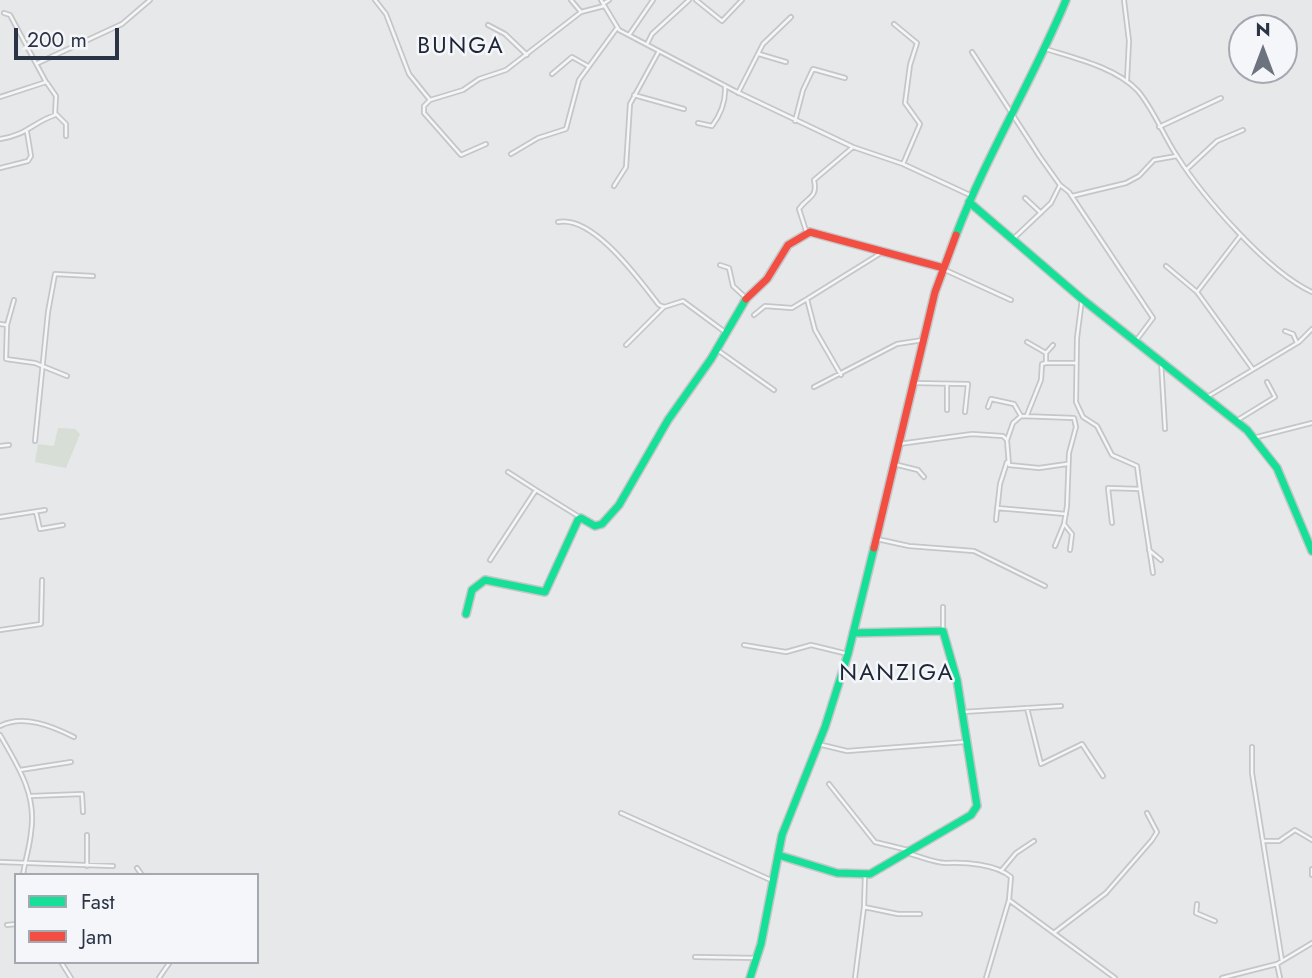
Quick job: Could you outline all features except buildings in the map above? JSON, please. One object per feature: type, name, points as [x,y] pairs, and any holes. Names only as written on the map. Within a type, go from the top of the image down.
[{"type":"street","points":[[38,62],[122,24],[150,0]]},
{"type":"street","points":[[375,0],[386,14],[409,74],[430,100]]},
{"type":"street","points":[[571,0],[580,12]]},
{"type":"street","points":[[486,144],[461,155],[423,110],[430,100],[506,71],[580,12],[609,0]]},
{"type":"street","points":[[629,35],[653,0]]},
{"type":"street","points":[[646,44],[660,26],[689,0]]},
{"type":"street","points":[[696,0],[722,21],[742,0]]},
{"type":"street","points":[[750,978],[758,958],[778,855],[796,793],[818,744],[848,654],[923,340],[943,268],[971,199],[1046,49],[1066,0]]},
{"type":"street","points":[[1124,0],[1129,41],[1127,82]]},
{"type":"street","points":[[603,3],[618,28],[659,51],[795,121],[853,147],[902,164],[971,199],[1012,240],[1135,342],[1207,397],[1253,438],[1277,468],[1309,536],[1312,551]]},
{"type":"street","points":[[4,13],[10,15],[38,62],[46,82],[52,85],[56,96],[56,114],[66,124],[66,136]]},
{"type":"street","points":[[738,93],[763,44],[791,17]]},
{"type":"street","points":[[894,24],[917,43],[910,65],[905,103],[920,124],[902,164]]},
{"type":"street","points":[[488,25],[505,34],[527,55]]},
{"type":"street","points":[[511,154],[538,138],[566,129],[576,87],[588,66],[618,28]]},
{"type":"street","points":[[1046,49],[1082,60],[1127,82],[1138,92],[1177,156],[1240,235],[1265,259],[1312,292]]},
{"type":"street","points":[[614,186],[626,167],[630,104],[659,51]]},
{"type":"street","points":[[972,51],[1060,185],[1072,196],[1153,318],[1135,342]]},
{"type":"street","points":[[759,54],[786,62]]},
{"type":"street","points":[[552,74],[572,57],[588,66]]},
{"type":"street","points":[[795,121],[803,90],[813,69],[845,78]]},
{"type":"street","points":[[0,97],[46,82]]},
{"type":"street","points":[[698,123],[712,126],[715,123],[722,110],[725,86]]},
{"type":"street","points":[[634,95],[684,109]]},
{"type":"street","points":[[1159,127],[1221,98]]},
{"type":"street","points":[[0,139],[27,132],[37,123],[56,114]]},
{"type":"street","points":[[1187,169],[1217,141],[1243,130]]},
{"type":"street","points":[[0,168],[28,161],[31,156],[27,132]]},
{"type":"street","points":[[807,234],[799,209],[813,198],[816,191],[814,180],[820,172],[853,147]]},
{"type":"street","points":[[1072,196],[1126,183],[1139,176],[1154,160],[1177,156]]},
{"type":"street","points":[[1012,240],[1051,203],[1060,185]]},
{"type":"street","points":[[1025,198],[1041,213]]},
{"type":"street","points":[[558,222],[577,224],[625,260],[664,307]]},
{"type":"street","points":[[508,472],[595,526],[602,524],[619,505],[668,420],[716,349],[746,298],[767,279],[788,245],[807,234],[847,240],[881,253],[931,262],[1011,300]]},
{"type":"street","points":[[1197,292],[1240,235]]},
{"type":"street","points":[[754,315],[765,306],[792,309],[881,253]]},
{"type":"street","points":[[720,265],[729,268],[733,286],[746,298]]},
{"type":"street","points":[[1166,267],[1197,292],[1252,368]]},
{"type":"street","points":[[35,441],[55,274],[93,276]]},
{"type":"street","points":[[807,299],[815,330],[841,375]]},
{"type":"street","points":[[1055,545],[1065,524],[1068,464],[1076,427],[1076,363],[1082,299]]},
{"type":"street","points":[[14,300],[7,325],[6,359],[44,365],[67,376]]},
{"type":"street","points":[[626,345],[664,307],[683,301],[725,332]]},
{"type":"street","points":[[0,324],[7,325]]},
{"type":"street","points":[[1207,397],[1297,343],[1312,329]]},
{"type":"street","points":[[1285,331],[1293,334],[1297,343]]},
{"type":"street","points":[[814,387],[897,344],[923,340]]},
{"type":"street","points":[[1027,342],[1046,353]]},
{"type":"street","points":[[1046,363],[1046,353],[1053,345]]},
{"type":"street","points":[[716,349],[774,390]]},
{"type":"street","points":[[1161,361],[1165,429]]},
{"type":"street","points":[[1027,415],[1041,380],[1042,364],[1076,363]]},
{"type":"street","points":[[1236,421],[1275,397],[1267,382]]},
{"type":"street","points":[[913,383],[968,384],[965,412]]},
{"type":"street","points":[[947,384],[947,410]]},
{"type":"street","points":[[988,407],[991,399],[1014,404],[1021,416]]},
{"type":"street","points":[[1076,402],[1083,417],[1097,426],[1112,455],[1137,466],[1153,573]]},
{"type":"street","points":[[996,520],[1007,462],[1007,440],[1016,419],[1027,415],[1074,418]]},
{"type":"street","points":[[1253,438],[1312,423]]},
{"type":"street","points":[[899,444],[972,434],[1003,436],[1009,433]]},
{"type":"street","points":[[1003,436],[1007,440]]},
{"type":"street","points":[[0,446],[9,445]]},
{"type":"street","points":[[1007,462],[1039,468],[1068,464]]},
{"type":"street","points":[[894,464],[918,470],[924,477]]},
{"type":"street","points":[[1112,523],[1108,488],[1140,489]]},
{"type":"street","points":[[490,560],[536,490]]},
{"type":"street","points":[[997,508],[1066,514]]},
{"type":"street","points":[[0,517],[46,510]]},
{"type":"street","points":[[36,512],[40,529],[63,525]]},
{"type":"street","points":[[466,614],[472,590],[485,580],[545,592],[581,518]]},
{"type":"street","points":[[1065,524],[1072,534],[1070,550]]},
{"type":"street","points":[[877,538],[909,547],[974,551],[1045,586]]},
{"type":"street","points":[[1149,550],[1161,560]]},
{"type":"street","points":[[0,630],[41,624],[42,580]]},
{"type":"street","points":[[778,855],[837,873],[865,875],[881,871],[908,851],[971,815],[976,806],[954,666],[943,631],[943,607]]},
{"type":"street","points":[[853,633],[943,631]]},
{"type":"street","points":[[744,645],[786,652],[811,645],[848,654]]},
{"type":"street","points":[[962,712],[1061,706]]},
{"type":"street","points":[[1027,708],[1041,764],[1082,744],[1103,776]]},
{"type":"street","points":[[0,726],[27,720],[74,737]]},
{"type":"street","points":[[0,736],[20,770],[31,796],[32,825],[23,873]]},
{"type":"street","points":[[818,744],[847,751],[965,742]]},
{"type":"street","points":[[1252,747],[1252,773],[1282,961]]},
{"type":"street","points":[[20,770],[71,762]]},
{"type":"street","points":[[829,783],[875,842],[944,863],[954,860],[1001,871],[1011,877],[1009,900],[986,978]]},
{"type":"street","points":[[31,796],[82,794],[83,812]]},
{"type":"street","points":[[621,813],[773,881]]},
{"type":"street","points":[[1055,932],[1106,893],[1152,840],[1157,832],[1147,813]]},
{"type":"street","points":[[1264,841],[1279,841],[1295,830],[1312,840]]},
{"type":"street","points":[[87,835],[87,866]]},
{"type":"street","points":[[1001,871],[1016,853],[1034,841]]},
{"type":"street","points":[[0,862],[113,866]]},
{"type":"street","points":[[137,868],[141,873]]},
{"type":"street","points":[[1312,869],[1312,875]]},
{"type":"street","points":[[855,978],[865,875]]},
{"type":"street","points":[[1009,900],[1115,978]]},
{"type":"street","points":[[1197,904],[1196,914],[1214,921]]},
{"type":"street","points":[[864,907],[898,914],[920,914]]},
{"type":"street","points":[[7,925],[14,924]]},
{"type":"street","points":[[1222,978],[1277,964],[1312,943]]},
{"type":"street","points":[[695,957],[758,958]]},
{"type":"street","points":[[1277,964],[1280,978]]},
{"type":"shaded area","points":[[58,428],[75,429],[80,434],[66,468],[35,462],[38,444],[54,446]]},
{"type":"traffic: fast","points":[[956,235],[1066,0]]},
{"type":"traffic: fast","points":[[969,202],[1082,299],[1247,430],[1277,468],[1312,551]]},
{"type":"traffic: fast","points":[[466,614],[472,590],[485,580],[545,592],[578,520],[581,518],[595,526],[602,524],[619,505],[668,420],[711,359],[746,299]]},
{"type":"traffic: fast","points":[[750,978],[761,944],[782,835],[825,727],[848,654],[874,548]]},
{"type":"traffic: fast","points":[[778,855],[837,873],[870,874],[971,815],[977,806],[957,680],[943,631],[853,633]]},
{"type":"traffic: jam","points":[[746,299],[767,279],[788,245],[810,232],[944,268]]},
{"type":"traffic: jam","points":[[874,548],[935,292],[956,235]]},
{"type":"district","name":"BUNGA","points":[[461,47]]},
{"type":"district","name":"NANZIGA","points":[[897,674]]}]
